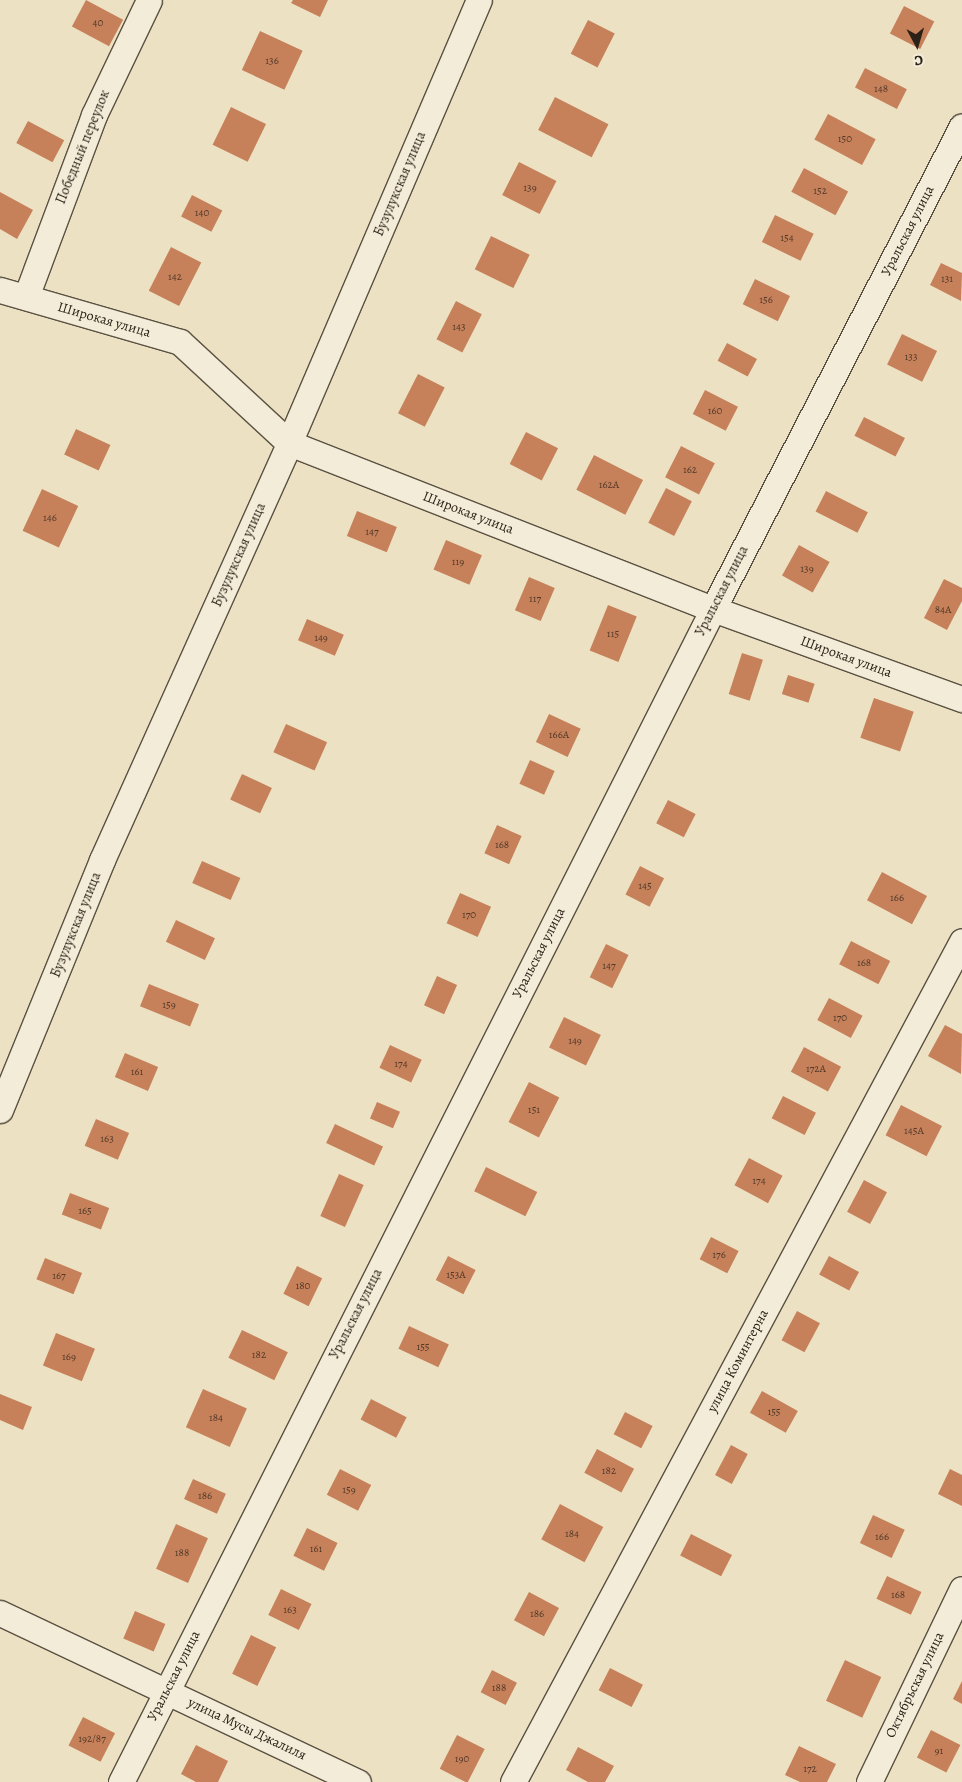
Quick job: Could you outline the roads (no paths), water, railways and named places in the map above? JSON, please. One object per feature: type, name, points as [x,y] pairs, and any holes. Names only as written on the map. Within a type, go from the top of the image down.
[{"type":"street","name":"Победный переулок","points":[[26,297],[94,115],[149,0]]},
{"type":"street","name":"Бузулукская улица","points":[[0,1110],[102,860],[289,443],[479,0]]},
{"type":"street","name":"Уральская улица","points":[[121,1782],[713,609],[962,126]]},
{"type":"street","name":"Широкая улица","points":[[0,290],[180,342],[289,443],[713,609],[962,699]]},
{"type":"street","name":"улица Коминтерна","points":[[513,1782],[962,941]]},
{"type":"street","name":"Октябрьская улица","points":[[868,1782],[962,1589]]},
{"type":"street","name":"улица Мусы Джалиля","points":[[0,1613],[358,1782]]}]
